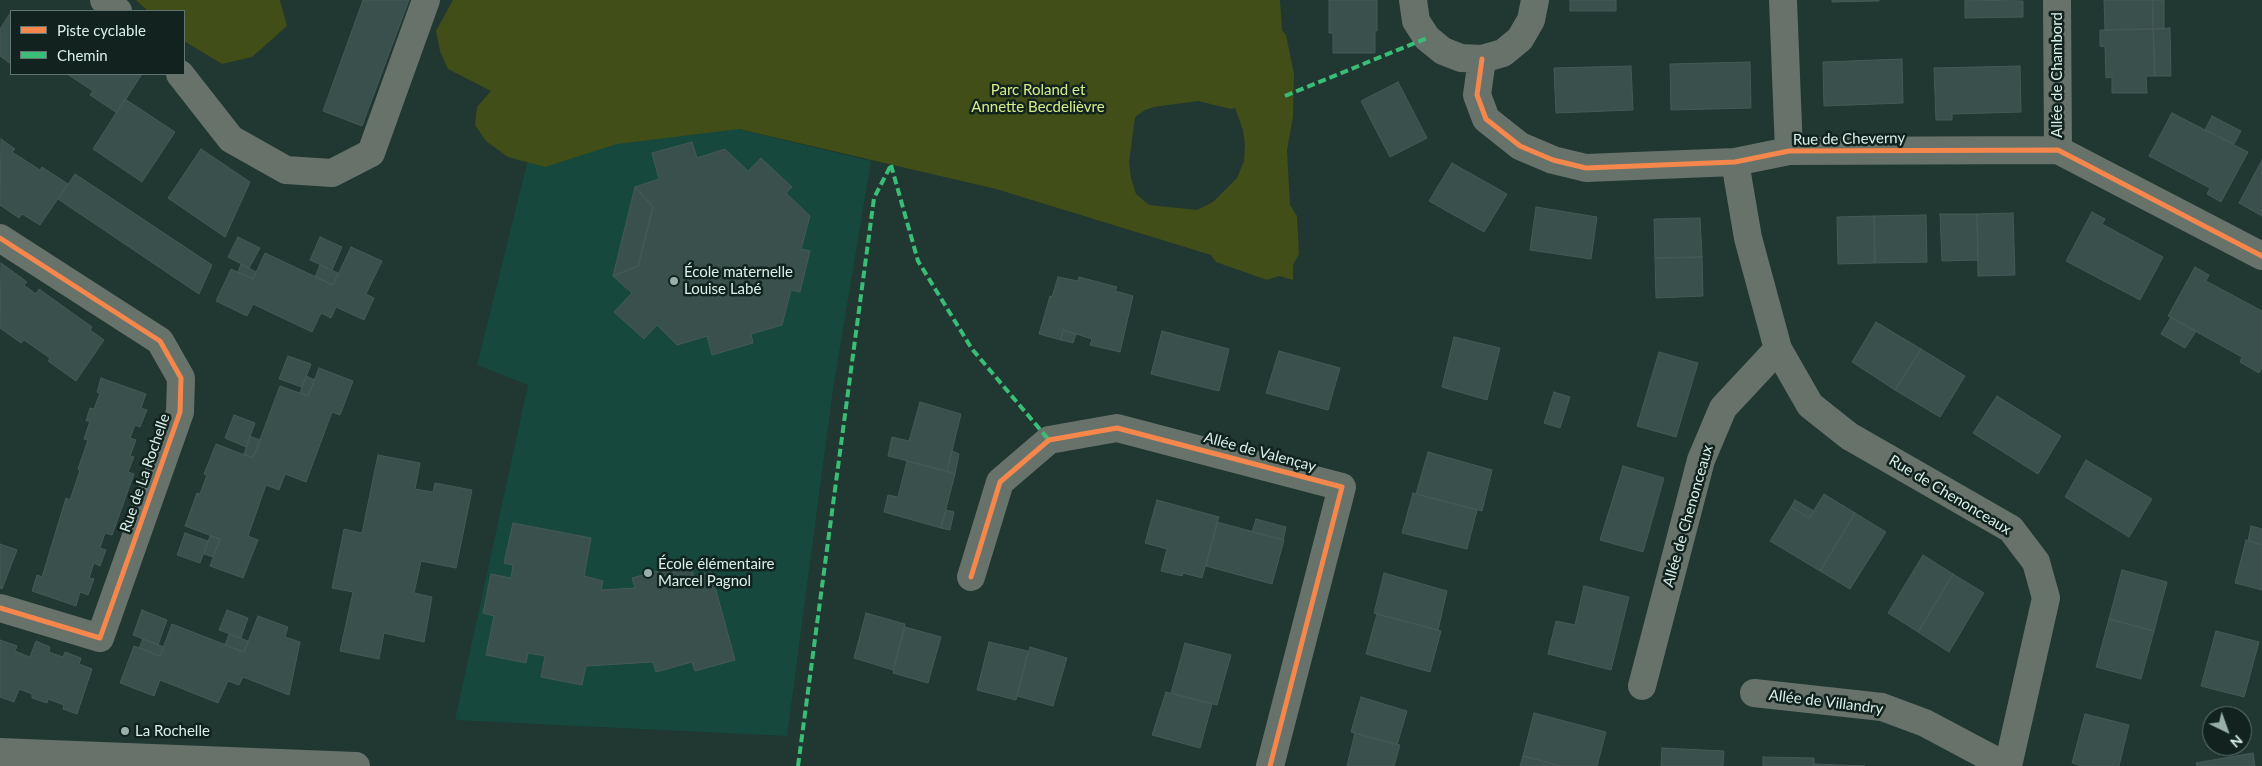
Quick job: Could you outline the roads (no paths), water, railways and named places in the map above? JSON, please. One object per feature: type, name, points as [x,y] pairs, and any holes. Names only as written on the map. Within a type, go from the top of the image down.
[{"type":"street","points":[[104,0],[117,10]]},
{"type":"street","points":[[181,75],[231,139],[286,170],[332,173],[370,153],[426,0]]},
{"type":"street","points":[[1412,0],[1416,21],[1427,38],[1443,51],[1461,58],[1482,59],[1502,52],[1520,39],[1531,20],[1535,0]]},
{"type":"street","points":[[1784,0],[1790,151]]},
{"type":"street","name":"Allée de Chambord","points":[[2057,0],[2058,150]]},
{"type":"street","name":"Rue de Cheverny","points":[[1482,59],[1477,95],[1486,119],[1520,146],[1553,160],[1586,168],[1735,162],[1790,151],[2058,150],[2262,256]]},
{"type":"street","points":[[1735,162],[1748,238],[1778,350]]},
{"type":"street","name":"Rue de La Rochelle","points":[[0,238],[160,341],[180,378],[180,412],[100,638],[0,608]]},
{"type":"street","name":"Allée de Chenonceaux","points":[[1642,686],[1701,460],[1723,408],[1778,350]]},
{"type":"street","name":"Rue de Chenonceaux","points":[[1778,350],[1810,405],[1850,436],[2011,529],[2036,562],[2046,598],[2007,766]]},
{"type":"street","name":"Allée de Valençay","points":[[971,577],[1000,482],[1049,440],[1117,428],[1342,487],[1270,766]]},
{"type":"street","name":"Allée de Villandry","points":[[1754,693],[1882,707],[1925,723],[2007,766]]},
{"type":"street","points":[[0,752],[356,766]]},
{"type":"place","name":"École maternelle Louise Labé","points":[[674,281]]},
{"type":"place","name":"École élémentaire Marcel Pagnol","points":[[648,573]]},
{"type":"place","name":"La Rochelle","points":[[125,731]]},
{"type":"park label","name":"Parc Roland et Annette Becdelièvre","points":[[1038,98]]}]
